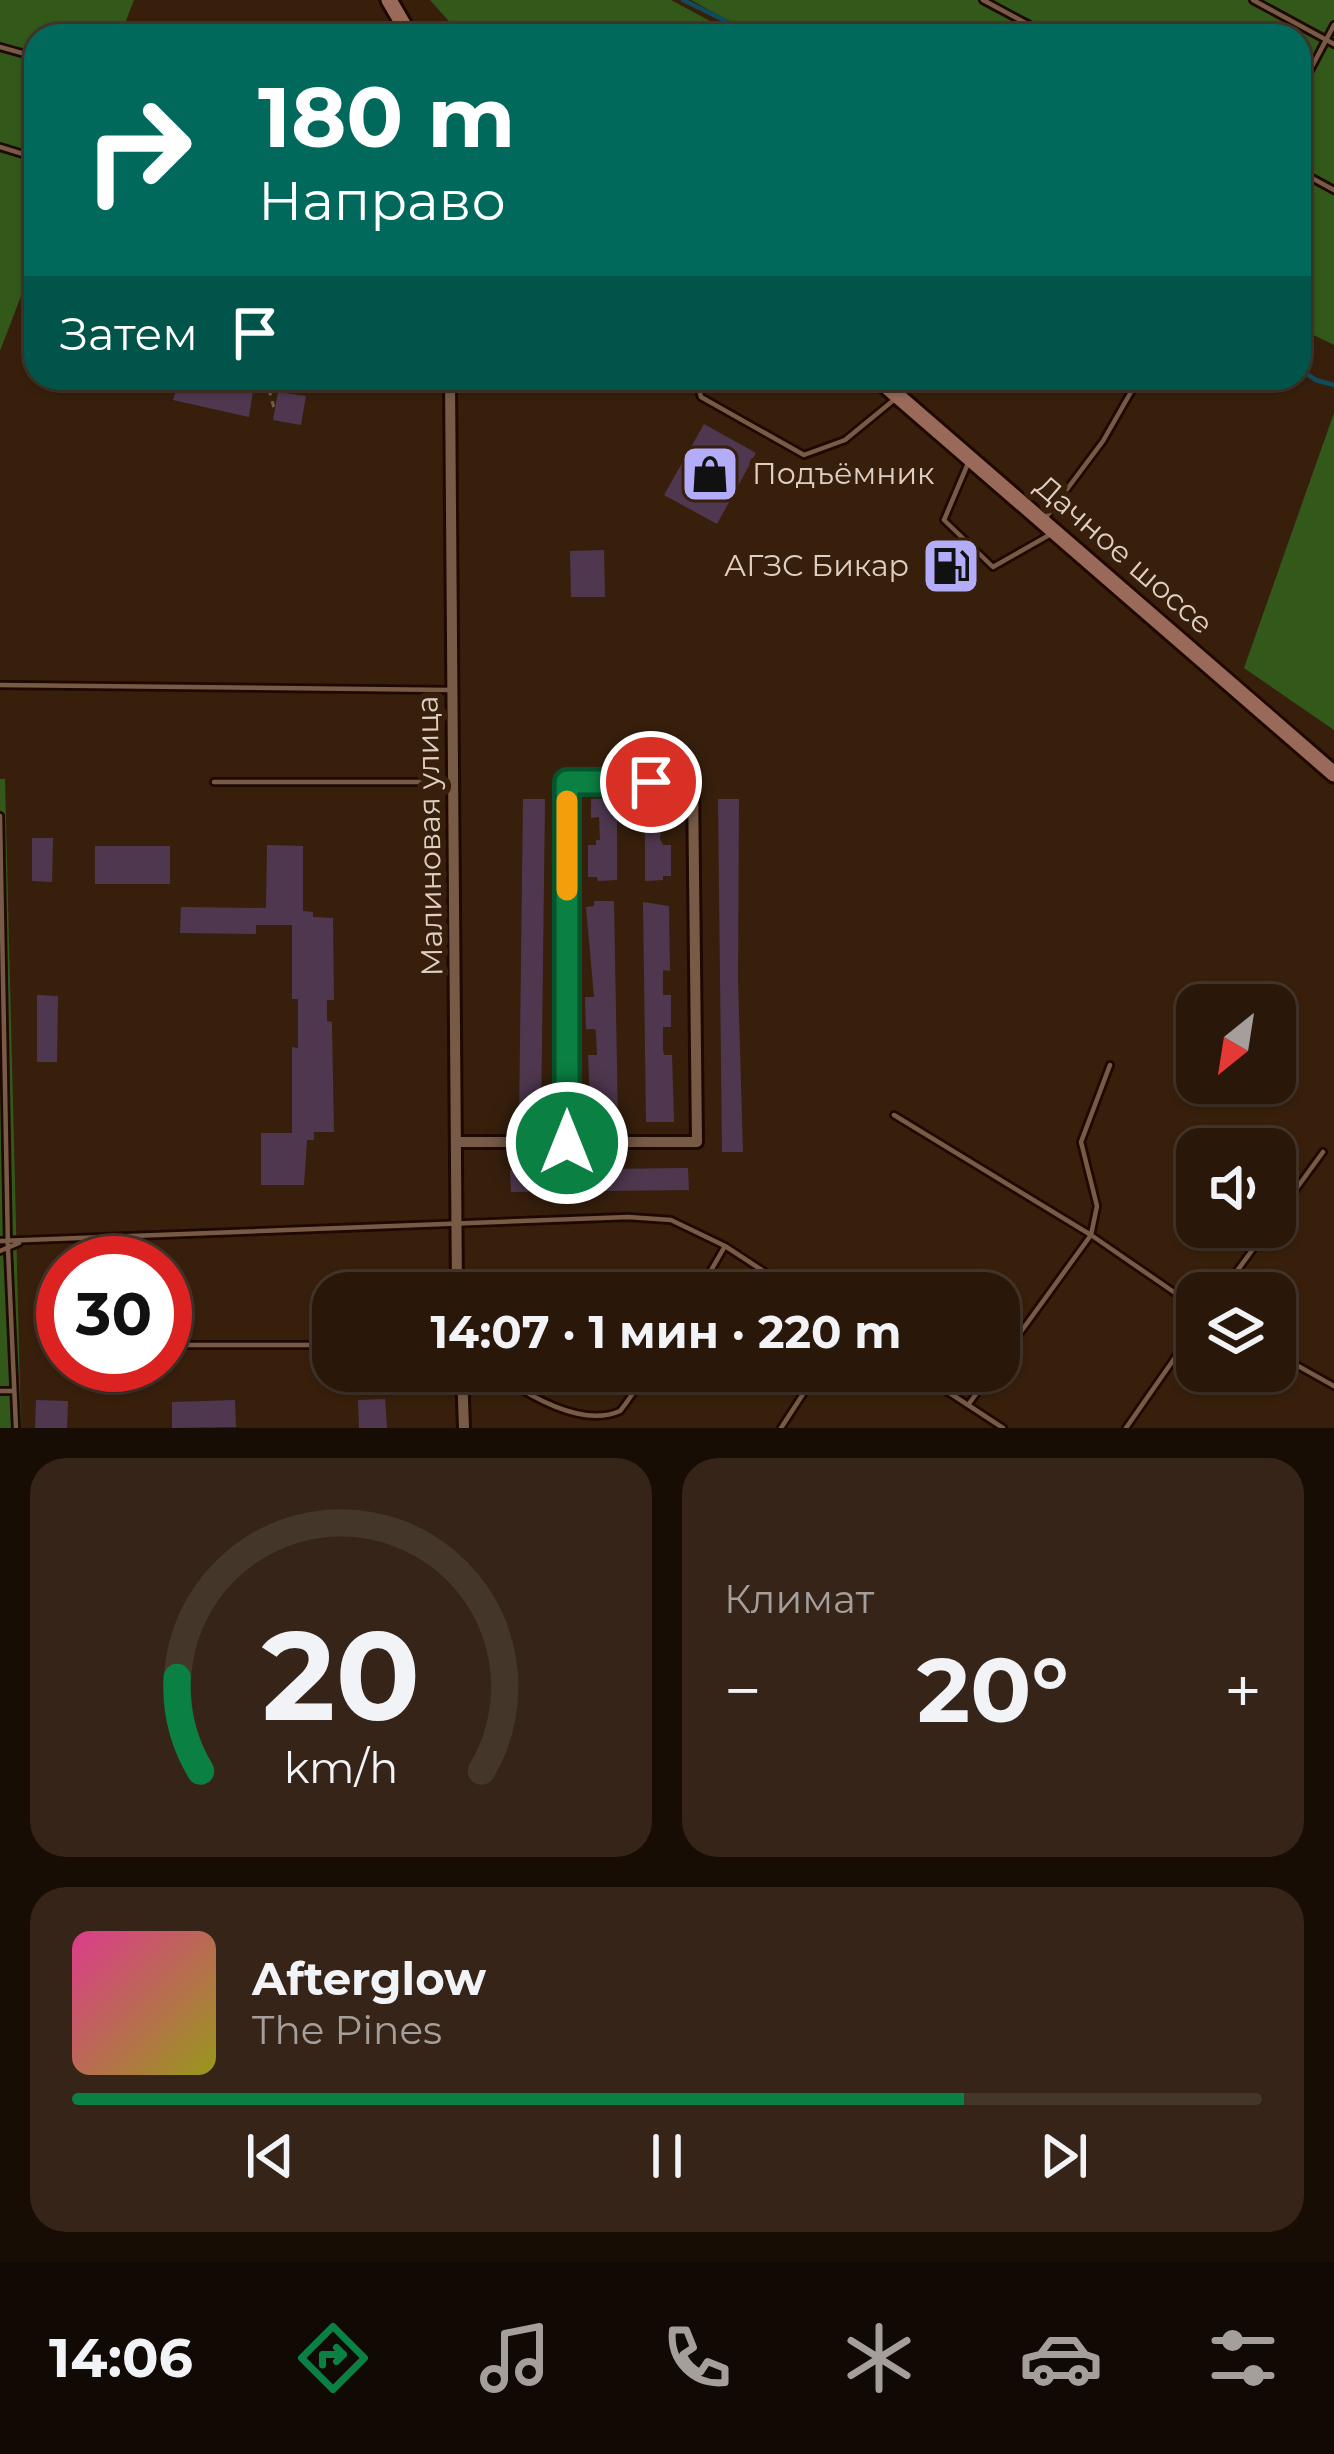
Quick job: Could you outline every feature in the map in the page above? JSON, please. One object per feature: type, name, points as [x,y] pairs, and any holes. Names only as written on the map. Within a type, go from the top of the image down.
[{"type":"main road","name":"Дачное шоссе","points":[[893,390],[1334,774]]},
{"type":"street","name":"Малиновая улица","points":[[450,390],[457,1272]]},
{"type":"street","points":[[567,782],[567,1143]]},
{"type":"street","points":[[458,1142],[697,1142],[693,782]]},
{"type":"street","points":[[463,1392],[464,1428]]},
{"type":"lane","points":[[982,0],[1027,24]]},
{"type":"lane","points":[[1253,0],[1297,24]]},
{"type":"lane","points":[[1311,68],[1334,26]]},
{"type":"lane","points":[[1311,32],[1334,44]]},
{"type":"lane","points":[[699,390],[701,397],[804,455],[845,440],[900,395]]},
{"type":"lane","points":[[971,456],[944,520],[993,568],[1050,526],[1132,390]]},
{"type":"lane","points":[[0,685],[452,690]]},
{"type":"lane","points":[[214,782],[453,782]]},
{"type":"lane","points":[[567,782],[693,782]]},
{"type":"lane","points":[[0,816],[4,1246],[16,1428]]},
{"type":"lane","points":[[1020,1333],[1090,1235],[1097,1207],[1081,1142],[1110,1066]]},
{"type":"lane","points":[[894,1115],[1176,1294]]},
{"type":"lane","points":[[1296,1189],[1323,1152]]},
{"type":"lane","points":[[4,1246],[628,1216],[671,1220],[765,1272]]},
{"type":"lane","points":[[710,1272],[725,1246]]},
{"type":"lane","points":[[192,1345],[312,1345]]},
{"type":"lane","points":[[1126,1428],[1176,1356]]},
{"type":"lane","points":[[1296,1365],[1334,1386]]},
{"type":"lane","points":[[0,1390],[14,1391]]},
{"type":"lane","points":[[522,1392],[550,1414],[577,1423],[607,1421],[633,1392]]},
{"type":"lane","points":[[781,1428],[804,1392]]},
{"type":"lane","points":[[948,1392],[1003,1428]]},
{"type":"lane","points":[[968,1405],[977,1392]]},
{"type":"path","points":[[269,390],[275,412]]},
{"type":"green space","points":[[0,0],[134,0],[125,24],[24,24],[24,288],[0,351]]},
{"type":"green space","points":[[430,0],[671,0],[716,24],[451,24]]},
{"type":"green space","points":[[691,0],[1334,0],[1334,345],[1311,334],[1311,24],[735,24]]},
{"type":"green space","points":[[1334,413],[1334,730],[1244,668]]},
{"type":"green space","points":[[0,779],[5,779],[21,1428],[0,1428]]},
{"type":"building","points":[[176,390],[253,390],[249,417],[173,400]]},
{"type":"building","points":[[278,392],[306,396],[301,425],[273,420]]},
{"type":"building","name":"Подъёмник","points":[[704,424],[756,453],[717,524],[664,495]]},
{"type":"building","points":[[604,550],[605,597],[571,597],[570,551]]},
{"type":"building","points":[[617,798],[617,880],[598,881],[588,877],[588,845],[600,840],[599,817],[591,818],[591,799]]},
{"type":"building","points":[[523,799],[545,799],[541,1123],[519,1123]]},
{"type":"building","points":[[645,799],[672,801],[671,819],[662,818],[660,839],[663,845],[671,845],[671,876],[663,880],[645,881]]},
{"type":"building","points":[[718,799],[739,799],[743,1152],[722,1152]]},
{"type":"building","points":[[32,838],[53,838],[52,882],[32,881]]},
{"type":"building","points":[[267,845],[303,846],[303,911],[333,918],[334,1000],[327,1000],[327,1021],[332,1022],[334,1132],[314,1132],[314,1140],[307,1140],[304,1185],[261,1185],[261,1133],[292,1133],[292,1047],[298,1048],[298,999],[292,999],[292,925],[256,925],[256,934],[180,933],[181,907],[266,908]]},
{"type":"building","points":[[95,846],[170,846],[170,884],[95,884]]},
{"type":"building","points":[[594,901],[614,901],[618,1122],[591,1122],[588,1055],[597,1055],[595,1029],[586,1029],[585,997],[594,997],[586,907],[594,906]]},
{"type":"building","points":[[643,902],[669,906],[670,971],[663,970],[663,995],[671,995],[671,1027],[663,1027],[663,1050],[664,1055],[672,1055],[674,1122],[646,1122]]},
{"type":"building","points":[[37,995],[58,996],[57,1062],[37,1062]]},
{"type":"building","points":[[688,1168],[689,1190],[511,1192],[510,1170]]},
{"type":"building","points":[[385,1399],[387,1428],[359,1428],[358,1400]]},
{"type":"building","points":[[36,1400],[68,1401],[67,1428],[35,1428]]},
{"type":"building","points":[[235,1400],[236,1427],[172,1428],[172,1402]]},
{"type":"waterway","points":[[683,0],[729,24]]},
{"type":"waterway","points":[[1311,377],[1334,385]]},
{"type":"slow traffic","points":[[567,801],[567,890]]},
{"type":"place","name":"Подъёмник","points":[[710,474]]},
{"type":"place","name":"АГЗС Бикар","points":[[951,566]]},
{"type":"route","points":[[567,1143],[567,782],[651,782]]}]
